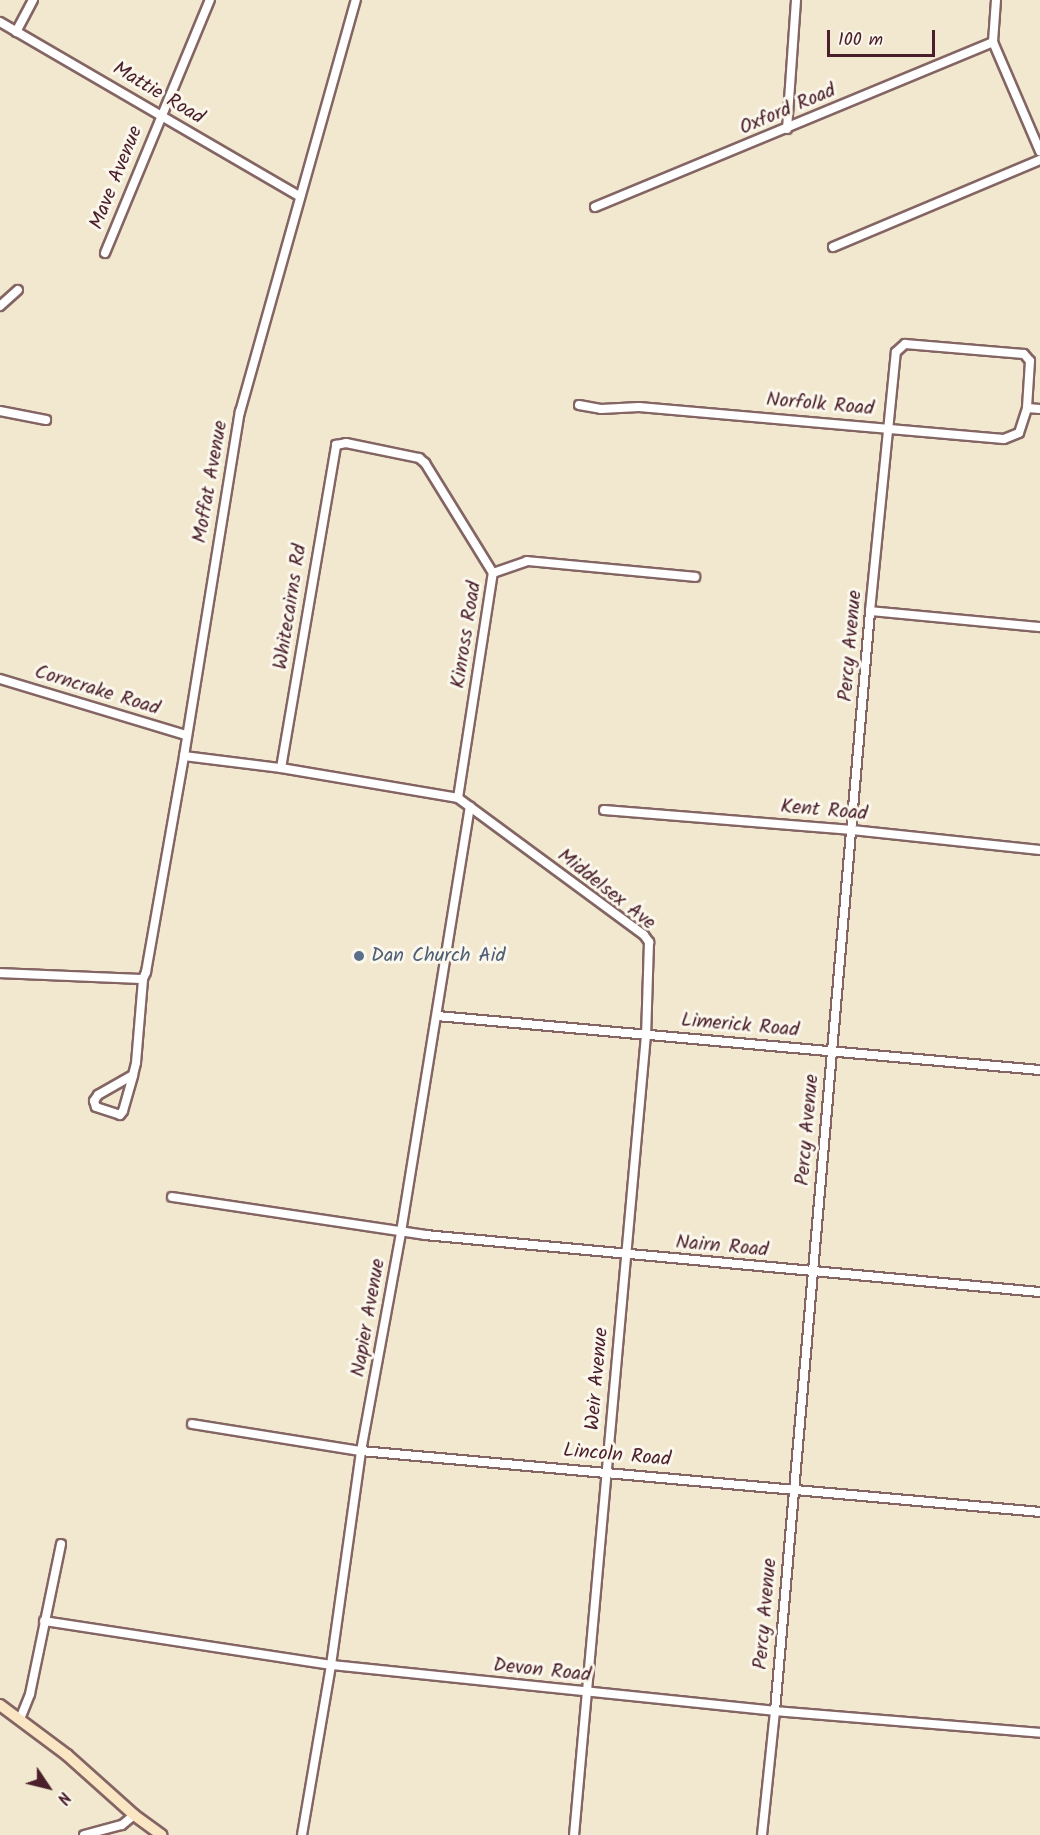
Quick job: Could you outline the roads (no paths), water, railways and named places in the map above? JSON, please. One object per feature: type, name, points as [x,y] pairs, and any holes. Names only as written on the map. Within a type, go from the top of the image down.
[{"type":"main road","points":[[0,1705],[67,1755],[134,1815],[162,1835]]},
{"type":"street","points":[[16,32],[33,0]]},
{"type":"street","name":"Mave Avenue","points":[[105,253],[160,115],[210,0]]},
{"type":"street","name":"Moffat Avenue","points":[[133,1075],[98,1095],[94,1101],[96,1107],[120,1115],[133,1075],[143,979],[184,756],[185,735],[240,412],[356,0]]},
{"type":"street","points":[[787,129],[796,0]]},
{"type":"street","points":[[996,0],[993,42],[1040,151]]},
{"type":"street","name":"Mattie Road","points":[[0,22],[299,196]]},
{"type":"street","name":"Oxford Road","points":[[595,207],[993,42]]},
{"type":"street","points":[[833,247],[1040,160]]},
{"type":"street","points":[[0,306],[18,290]]},
{"type":"street","name":"Percy Avenue","points":[[762,1835],[775,1711],[792,1489],[870,611],[896,352],[905,344],[1024,354],[1030,361],[1027,408]]},
{"type":"street","name":"Norfolk Road","points":[[579,405],[601,409],[639,407],[1004,439],[1019,433],[1027,408]]},
{"type":"street","points":[[1027,408],[1040,409]]},
{"type":"street","points":[[0,411],[46,420]]},
{"type":"street","name":"Whitecairns Rd","points":[[281,768],[333,451],[339,443],[418,458],[425,463],[493,573]]},
{"type":"street","name":"Kinross Road","points":[[458,798],[493,573],[527,561],[695,577]]},
{"type":"street","points":[[870,611],[1040,627]]},
{"type":"street","name":"Corncrake Road","points":[[0,680],[185,735]]},
{"type":"street","points":[[184,756],[281,768],[458,798],[470,807]]},
{"type":"street","name":"Napier Avenue","points":[[302,1835],[331,1665],[361,1451],[401,1232],[470,807]]},
{"type":"street","name":"Middelsex Ave","points":[[470,807],[647,938],[651,949],[646,1035]]},
{"type":"street","name":"Kent Road","points":[[604,810],[852,830],[1040,850]]},
{"type":"street","points":[[0,973],[111,980],[143,979]]},
{"type":"street","name":"Limerick Road","points":[[436,1016],[1040,1070]]},
{"type":"street","name":"Weir Avenue","points":[[574,1835],[646,1035]]},
{"type":"street","name":"Nairn Road","points":[[171,1197],[401,1232],[625,1255],[1040,1292]]},
{"type":"street","name":"Lincoln Road","points":[[192,1424],[361,1451],[606,1471],[1040,1512]]},
{"type":"street","points":[[20,1719],[30,1694],[61,1544]]},
{"type":"street","name":"Devon Road","points":[[44,1621],[331,1665],[587,1693],[1040,1733]]},
{"type":"street","points":[[84,1835],[122,1825],[134,1815]]},
{"type":"place","name":"Dan Church Aid","points":[[359,956]]}]
